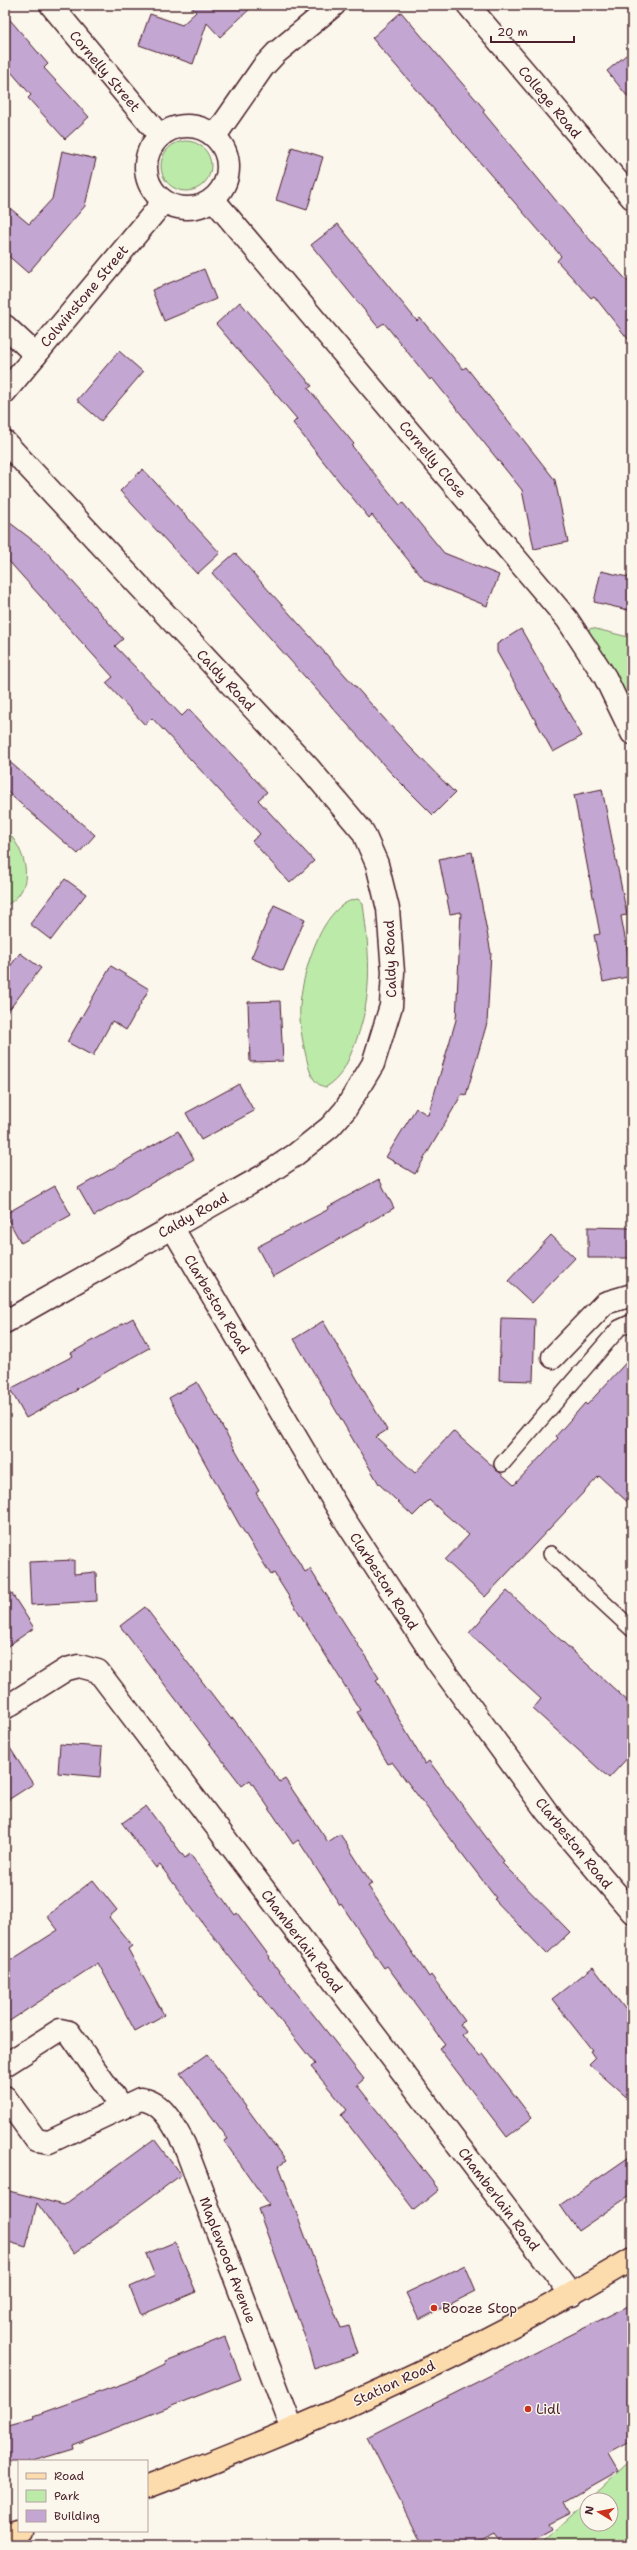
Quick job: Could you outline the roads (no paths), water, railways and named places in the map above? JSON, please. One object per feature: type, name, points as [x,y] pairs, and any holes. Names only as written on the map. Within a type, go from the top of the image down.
[{"type":"main road","name":"Station Road","points":[[148,2487],[292,2428],[465,2350],[572,2295],[632,2259]]},
{"type":"main road","points":[[5,2536],[18,2532]]},
{"type":"street","name":"Cornelly Street","points":[[51,5],[160,136]]},
{"type":"street","points":[[215,136],[263,67],[276,53],[334,5]]},
{"type":"street","name":"College Road","points":[[475,8],[632,198]]},
{"type":"street","points":[[191,125],[204,128],[215,136],[223,146],[228,160],[228,174],[223,187],[213,199],[203,205],[189,208],[175,207],[164,201],[153,191],[147,179],[145,165],[148,152],[160,136],[177,126],[191,125]]},
{"type":"street","name":"Cornelly Close","points":[[213,199],[567,619],[605,677],[632,733]]},
{"type":"street","name":"Colwinstone Street","points":[[5,392],[164,201]]},
{"type":"street","points":[[5,326],[36,354]]},
{"type":"street","name":"Caldy Road","points":[[5,442],[309,768],[363,832],[377,864],[388,909],[392,942],[391,1006],[374,1064],[352,1099],[330,1127],[295,1155],[265,1175],[172,1226],[5,1322]]},
{"type":"street","name":"Clarbeston Road","points":[[172,1226],[343,1517],[436,1660],[547,1812],[632,1912]]},
{"type":"street","points":[[553,1357],[605,1303],[632,1295]]},
{"type":"street","name":"Chamberlain Road","points":[[5,1708],[68,1669],[79,1666],[98,1671],[572,2295]]},
{"type":"street","points":[[5,2065],[60,2030],[69,2032],[122,2108],[49,2142],[36,2140],[5,2097]]},
{"type":"street","name":"Maplewood Avenue","points":[[122,2108],[140,2099],[150,2100],[160,2107],[174,2126],[184,2144],[292,2428]]},
{"type":"lane","points":[[502,1464],[619,1328],[632,1322]]},
{"type":"lane","points":[[551,1554],[632,1629]]},
{"type":"place","name":"Booze Stop","points":[[434,2308]]},
{"type":"place","name":"Lidl","points":[[528,2409]]}]
